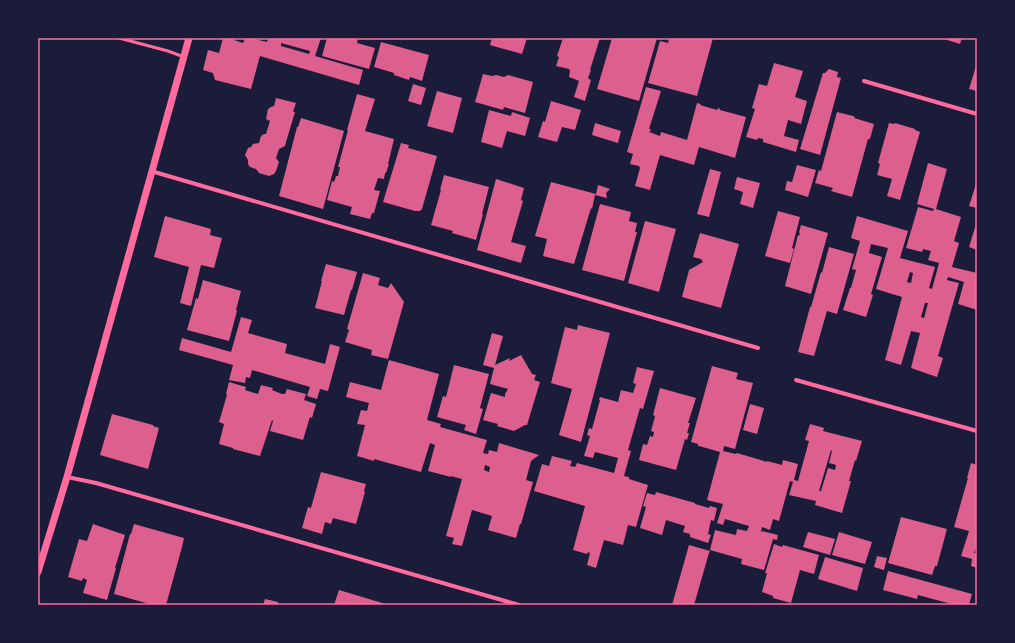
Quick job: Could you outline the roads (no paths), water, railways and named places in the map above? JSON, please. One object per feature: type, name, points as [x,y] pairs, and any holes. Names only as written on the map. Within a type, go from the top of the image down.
[{"type":"street","points":[[38,572],[189,38]]},
{"type":"street","points":[[864,82],[977,114]]},
{"type":"street","points":[[151,171],[758,348]]},
{"type":"street","points":[[796,380],[977,431]]},
{"type":"street","points":[[66,477],[96,483],[519,605]]},
{"type":"lane","points":[[119,38],[168,51],[184,57]]}]
